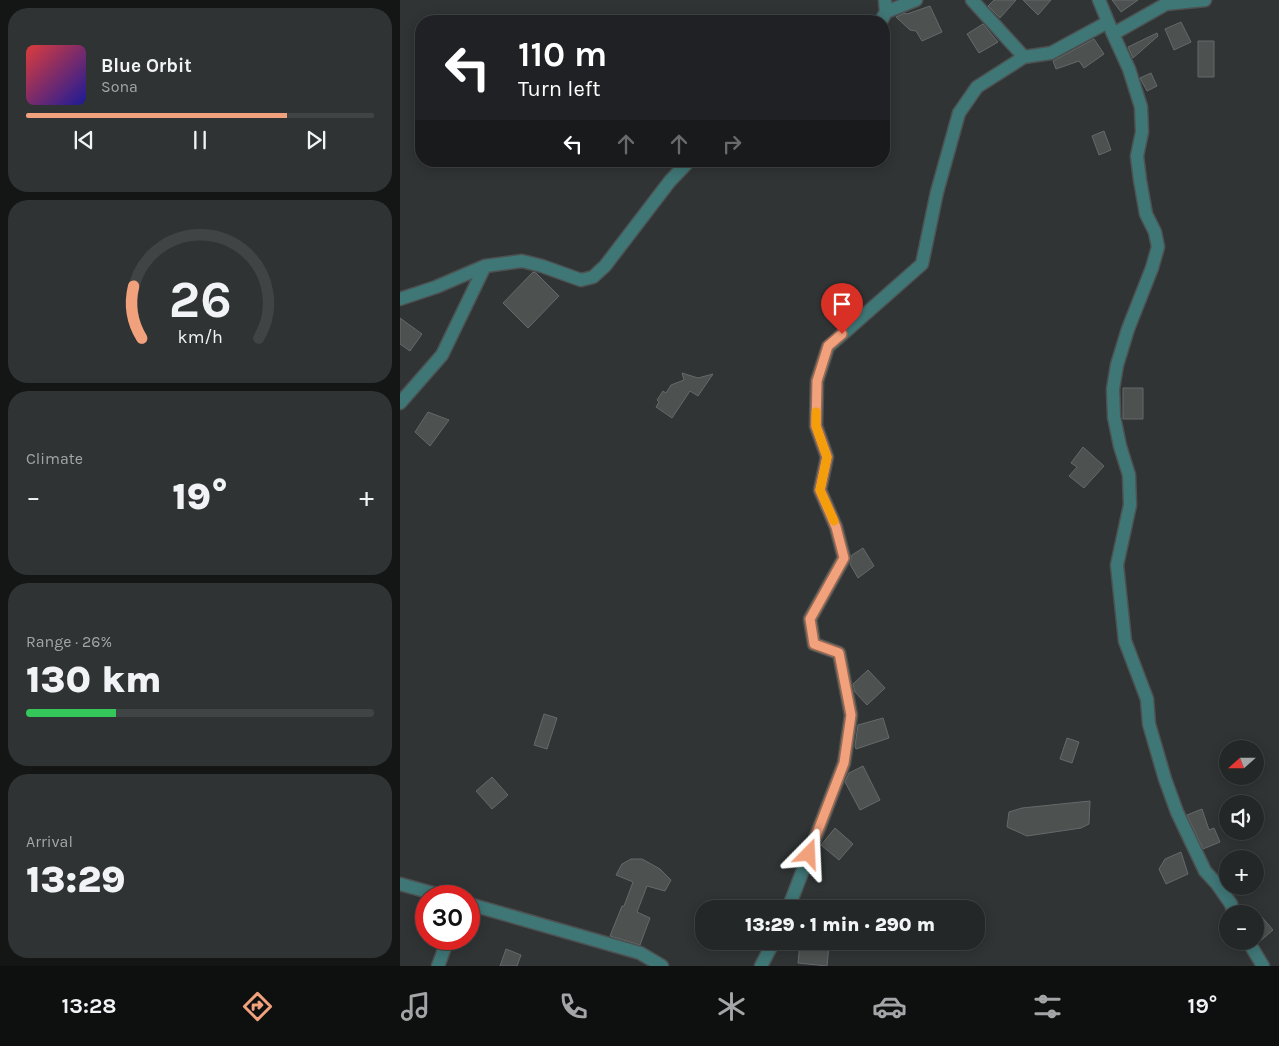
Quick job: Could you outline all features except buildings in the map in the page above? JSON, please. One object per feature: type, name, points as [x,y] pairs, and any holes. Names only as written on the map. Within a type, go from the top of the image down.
[{"type":"street","points":[[884,11],[916,0]]},
{"type":"street","points":[[972,0],[1024,57]]},
{"type":"street","points":[[1098,0],[1129,69],[1141,107],[1142,132],[1137,156],[1146,214],[1155,232],[1158,247],[1149,277],[1128,329],[1117,365],[1113,389],[1114,417],[1120,446],[1130,475],[1130,505],[1116,565],[1125,640],[1146,699],[1149,724],[1165,779],[1178,812],[1205,871],[1217,884],[1231,905]]},
{"type":"street","points":[[1113,34],[1166,4],[1205,0]]},
{"type":"street","points":[[791,900],[844,763],[851,715],[839,653],[814,644],[810,619],[844,558],[836,527],[820,490],[827,457],[816,426],[817,381],[828,346],[922,264],[937,192],[958,113],[977,87],[1024,57],[1051,53],[1108,22]]},
{"type":"street","points":[[400,299],[436,287],[485,266],[522,261],[549,268],[581,280],[593,277],[605,266],[670,181],[683,167]]},
{"type":"street","points":[[400,404],[442,355],[485,266]]},
{"type":"street","points":[[400,884],[415,888]]},
{"type":"street","points":[[480,907],[640,953],[662,966]]},
{"type":"street","points":[[438,966],[444,950]]},
{"type":"street","points":[[761,966],[769,950]]},
{"type":"street","points":[[1253,950],[1263,966]]},
{"type":"slow traffic","points":[[816,412],[816,426],[827,457],[820,490],[834,521]]},
{"type":"route","points":[[809,854],[844,763],[851,715],[839,653],[814,644],[810,619],[844,558],[836,527],[820,490],[827,457],[816,426],[817,381],[828,346],[842,334]]}]
